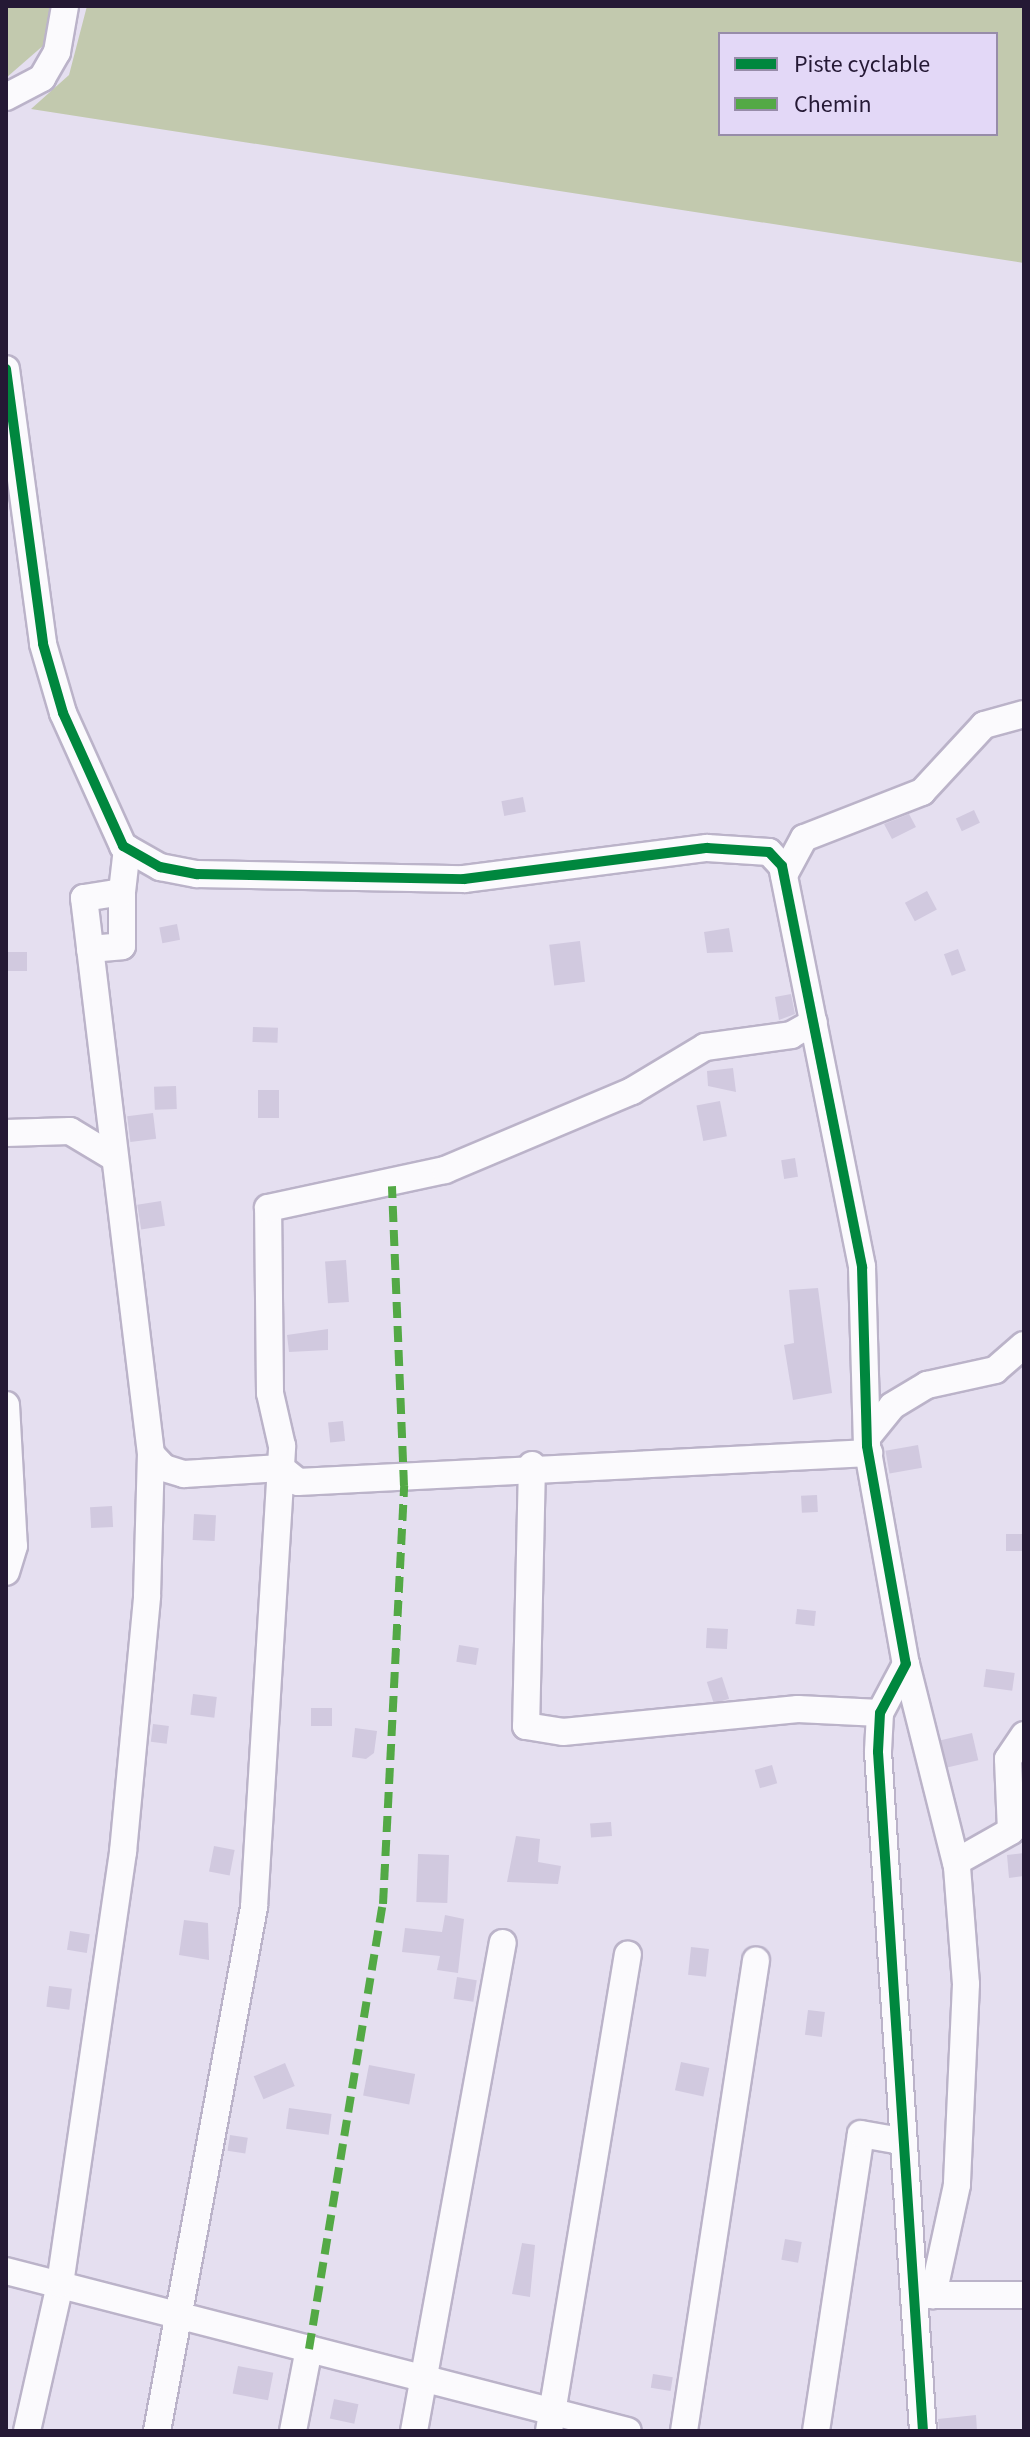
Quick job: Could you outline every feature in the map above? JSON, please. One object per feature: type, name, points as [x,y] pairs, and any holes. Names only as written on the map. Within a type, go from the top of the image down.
[{"type":"street","points":[[6,97],[42,78],[57,52],[65,6]]},
{"type":"street","points":[[6,369],[43,644],[63,713],[127,848],[122,892],[122,946],[90,949]]},
{"type":"street","points":[[784,875],[804,838],[922,792],[984,725],[1024,714]]},
{"type":"street","points":[[127,848],[160,867],[197,874],[464,879],[707,848],[769,852],[784,875],[862,1267],[868,1444],[906,1664],[956,1862],[965,2044],[957,2185],[924,2295]]},
{"type":"street","points":[[27,2431],[60,2284],[123,1852],[147,1596],[151,1454],[84,898],[122,892]]},
{"type":"street","points":[[157,2431],[181,2316],[254,1907],[286,1482],[270,1393],[268,1208],[445,1170],[632,1091],[705,1047],[791,1035],[814,1022]]},
{"type":"street","points":[[6,1133],[70,1131],[115,1158]]},
{"type":"street","points":[[151,1454],[164,1468],[184,1474],[286,1482],[450,1478],[532,1465],[783,1462],[868,1444],[892,1406],[927,1385],[995,1370],[1024,1345]]},
{"type":"street","points":[[6,1405],[10,1547],[6,1572]]},
{"type":"street","points":[[532,1465],[526,1726],[563,1732],[798,1709],[880,1713]]},
{"type":"street","points":[[906,1664],[880,1713],[899,2141],[924,2295],[923,2431]]},
{"type":"street","points":[[956,1862],[1011,1831],[1008,1759],[1024,1735]]},
{"type":"street","points":[[414,2431],[503,1943]]},
{"type":"street","points":[[551,2422],[628,1954]]},
{"type":"street","points":[[684,2431],[756,1960]]},
{"type":"street","points":[[816,2431],[861,2134],[899,2141]]},
{"type":"street","points":[[6,2271],[424,2380],[551,2422],[628,2431]]},
{"type":"street","points":[[924,2295],[1024,2295]]},
{"type":"street","points":[[293,2431],[309,2349]]},
{"type":"green space","points":[[6,6],[53,6],[45,44],[6,78]]},
{"type":"green space","points":[[87,6],[1024,6],[1024,263],[31,109],[69,75]]},
{"type":"building","points":[[523,797],[526,812],[504,816],[501,801]]},
{"type":"building","points":[[974,810],[980,823],[962,831],[956,818]]},
{"type":"building","points":[[909,814],[916,827],[892,839],[884,824]]},
{"type":"building","points":[[927,891],[937,910],[915,921],[905,903]]},
{"type":"building","points":[[177,924],[180,940],[162,943],[159,927]]},
{"type":"building","points":[[729,928],[733,952],[707,953],[704,932]]},
{"type":"building","points":[[580,941],[585,982],[554,985],[549,945]]},
{"type":"building","points":[[958,949],[966,971],[952,976],[944,954]]},
{"type":"building","points":[[8,952],[27,952],[27,971],[8,971]]},
{"type":"building","points":[[791,994],[795,1014],[779,1020],[775,997]]},
{"type":"building","points":[[253,1027],[278,1028],[277,1043],[252,1042]]},
{"type":"building","points":[[733,1068],[736,1092],[708,1086],[707,1071]]},
{"type":"building","points":[[176,1086],[177,1109],[155,1110],[154,1087]]},
{"type":"building","points":[[258,1090],[279,1090],[279,1118],[258,1118]]},
{"type":"building","points":[[720,1101],[727,1136],[703,1141],[696,1106]]},
{"type":"building","points":[[153,1113],[156,1139],[130,1142],[127,1116]]},
{"type":"building","points":[[795,1158],[798,1177],[784,1179],[781,1160]]},
{"type":"building","points":[[161,1201],[165,1226],[141,1229],[137,1205]]},
{"type":"building","points":[[346,1260],[349,1302],[328,1303],[325,1261]]},
{"type":"building","points":[[818,1288],[832,1393],[793,1400],[784,1345],[794,1343],[789,1290]]},
{"type":"building","points":[[328,1329],[328,1350],[289,1352],[287,1335]]},
{"type":"building","points":[[343,1421],[345,1441],[330,1442],[328,1423]]},
{"type":"building","points":[[918,1445],[922,1468],[889,1473],[886,1451]]},
{"type":"building","points":[[817,1495],[818,1512],[802,1513],[801,1496]]},
{"type":"building","points":[[112,1506],[113,1527],[91,1528],[90,1507]]},
{"type":"building","points":[[194,1514],[216,1515],[215,1541],[193,1540]]},
{"type":"building","points":[[1006,1534],[1024,1534],[1024,1551],[1006,1551]]},
{"type":"building","points":[[797,1609],[816,1611],[814,1626],[795,1624]]},
{"type":"building","points":[[707,1628],[728,1629],[727,1649],[706,1648]]},
{"type":"building","points":[[459,1645],[479,1648],[476,1665],[456,1662]]},
{"type":"building","points":[[986,1669],[1015,1673],[1012,1691],[983,1687]]},
{"type":"building","points":[[722,1677],[729,1699],[714,1704],[707,1682]]},
{"type":"building","points":[[193,1694],[217,1697],[214,1718],[190,1715]]},
{"type":"building","points":[[311,1708],[332,1708],[332,1726],[311,1726]]},
{"type":"building","points":[[153,1724],[169,1726],[167,1744],[151,1742]]},
{"type":"building","points":[[355,1728],[377,1731],[374,1753],[366,1759],[352,1757]]},
{"type":"building","points":[[972,1733],[978,1760],[947,1767],[941,1740]]},
{"type":"building","points":[[772,1765],[777,1783],[760,1788],[755,1770]]},
{"type":"building","points":[[611,1822],[612,1836],[591,1837],[590,1823]]},
{"type":"building","points":[[516,1836],[540,1839],[538,1862],[561,1866],[558,1884],[507,1882]]},
{"type":"building","points":[[214,1846],[235,1850],[230,1876],[209,1872]]},
{"type":"building","points":[[1024,1853],[1024,1876],[1009,1878],[1007,1855]]},
{"type":"building","points":[[418,1854],[449,1855],[447,1903],[416,1902]]},
{"type":"building","points":[[445,1915],[464,1919],[458,1973],[437,1970],[440,1956],[402,1952],[405,1928],[442,1932]]},
{"type":"building","points":[[184,1920],[208,1923],[209,1960],[179,1955]]},
{"type":"building","points":[[70,1931],[90,1934],[87,1953],[67,1950]]},
{"type":"building","points":[[691,1947],[709,1949],[706,1977],[688,1975]]},
{"type":"building","points":[[457,1977],[477,1980],[473,2002],[454,1999]]},
{"type":"building","points":[[49,1986],[72,1989],[69,2010],[46,2007]]},
{"type":"building","points":[[808,2010],[825,2012],[822,2037],[805,2035]]},
{"type":"building","points":[[681,2062],[709,2068],[703,2096],[675,2090]]},
{"type":"building","points":[[285,2063],[295,2086],[263,2099],[254,2076]]},
{"type":"building","points":[[369,2065],[415,2074],[409,2104],[363,2095]]},
{"type":"building","points":[[289,2108],[332,2114],[329,2135],[286,2129]]},
{"type":"building","points":[[230,2135],[248,2138],[245,2154],[227,2151]]},
{"type":"building","points":[[785,2239],[802,2242],[798,2263],[781,2260]]},
{"type":"building","points":[[522,2243],[535,2245],[530,2297],[512,2294]]},
{"type":"building","points":[[238,2366],[273,2373],[268,2400],[233,2393]]},
{"type":"building","points":[[653,2374],[673,2377],[671,2391],[651,2388]]},
{"type":"building","points":[[334,2399],[358,2404],[354,2424],[330,2419]]},
{"type":"building","points":[[976,2415],[977,2431],[939,2431],[938,2419]]},
{"type":"marked path","points":[[309,2349],[383,1904],[404,1486],[392,1186]]},
{"type":"cycle path","points":[[6,369],[43,644],[63,713],[123,846],[160,867],[197,874],[464,879],[707,848],[769,852],[782,866],[862,1267],[867,1446],[906,1664],[880,1713],[878,1752],[923,2431]]}]
